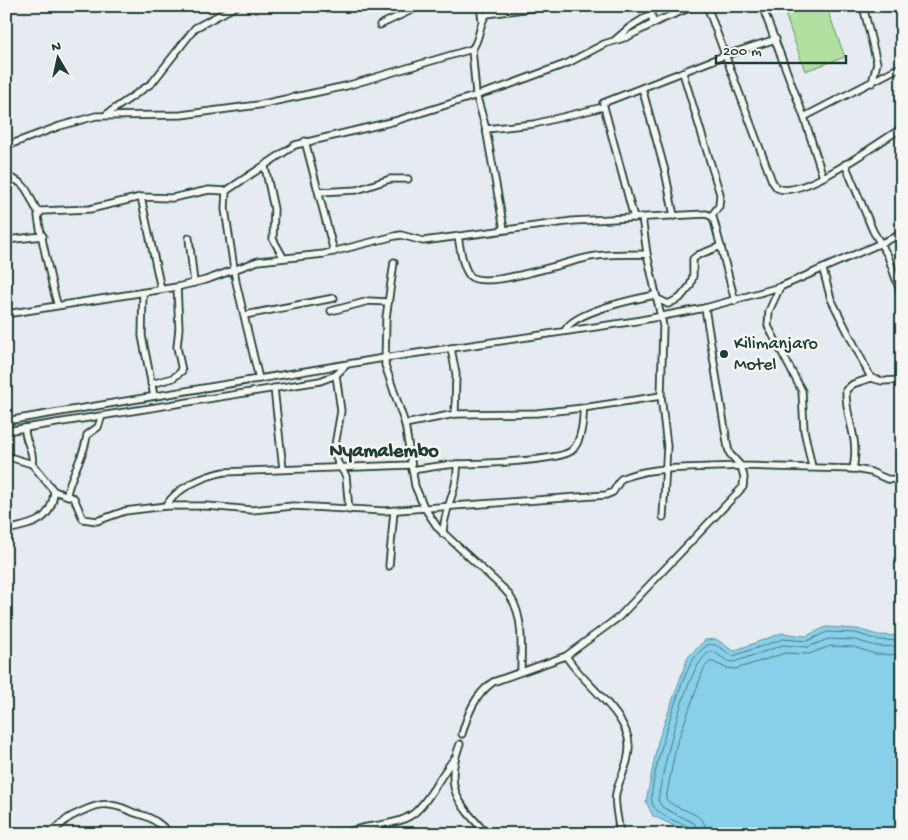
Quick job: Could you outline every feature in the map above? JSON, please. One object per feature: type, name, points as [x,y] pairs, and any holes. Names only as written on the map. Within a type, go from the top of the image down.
[{"type":"street","points":[[105,115],[152,83],[195,28],[236,6]]},
{"type":"street","points":[[380,25],[420,6]]},
{"type":"street","points":[[480,6],[482,20],[478,40],[472,49],[476,94],[486,129],[504,229]]},
{"type":"street","points":[[482,20],[487,14],[493,12],[546,6]]},
{"type":"street","points":[[650,6],[654,23]]},
{"type":"street","points":[[39,213],[46,210],[98,208],[141,197],[172,198],[209,190],[226,191],[240,180],[265,167],[286,151],[305,141],[395,121],[502,87],[568,63],[694,6]]},
{"type":"street","points":[[707,6],[774,186],[780,190],[791,190],[823,177],[902,128]]},
{"type":"street","points":[[762,6],[804,117],[823,177]]},
{"type":"street","points":[[863,6],[877,63],[872,83]]},
{"type":"street","points":[[614,41],[630,27],[651,14]]},
{"type":"street","points":[[634,218],[603,103],[726,55],[776,39]]},
{"type":"street","points":[[6,146],[60,126],[105,115],[181,115],[258,105],[346,86],[472,49]]},
{"type":"street","points":[[804,117],[902,66]]},
{"type":"street","points":[[683,73],[720,194],[719,206],[712,215]]},
{"type":"street","points":[[642,88],[666,171],[674,216]]},
{"type":"street","points":[[486,129],[534,124],[603,108]]},
{"type":"street","points":[[305,141],[334,252]]},
{"type":"street","points":[[845,164],[880,244],[888,256],[902,297]]},
{"type":"street","points":[[265,167],[274,209],[273,239],[283,257]]},
{"type":"street","points":[[6,176],[20,182],[27,188],[39,213],[39,224],[43,236],[53,295],[58,305]]},
{"type":"street","points":[[319,192],[357,190],[390,179],[408,179]]},
{"type":"street","points":[[226,191],[225,209],[234,268],[259,379]]},
{"type":"street","points":[[141,197],[161,290]]},
{"type":"street","points":[[6,314],[177,287],[194,283],[234,268],[283,257],[334,252],[401,235],[422,241],[573,221],[712,215]]},
{"type":"street","points":[[712,215],[735,301]]},
{"type":"street","points":[[642,217],[647,254],[663,333],[661,396],[667,446],[663,517]]},
{"type":"street","points":[[6,421],[384,358],[705,308],[780,287],[823,270],[902,234]]},
{"type":"street","points":[[6,240],[43,236]]},
{"type":"street","points":[[458,236],[467,270],[470,276],[479,280],[533,272],[594,256],[647,254]]},
{"type":"street","points":[[189,238],[194,283]]},
{"type":"street","points":[[565,330],[570,322],[582,315],[656,297],[668,304],[680,298],[692,281],[693,259],[698,255],[721,246]]},
{"type":"street","points":[[394,262],[388,302],[384,358],[386,370],[405,424],[411,467],[424,508],[443,534],[504,589],[513,600],[520,630],[521,671]]},
{"type":"street","points":[[823,270],[831,299],[871,378]]},
{"type":"street","points":[[151,384],[173,378],[182,371],[183,366],[177,347],[179,328],[177,287]]},
{"type":"street","points":[[780,287],[770,306],[767,320],[771,334],[802,391],[804,430],[812,467]]},
{"type":"street","points":[[143,292],[142,336],[154,396]]},
{"type":"street","points":[[245,315],[334,298]]},
{"type":"street","points":[[331,311],[375,300],[388,302]]},
{"type":"street","points":[[462,734],[470,709],[479,695],[493,682],[566,656],[634,604],[743,487],[744,477],[741,466],[730,454],[728,448],[705,308]]},
{"type":"street","points":[[451,348],[456,374],[455,414]]},
{"type":"street","points":[[6,432],[326,380],[336,375],[346,365]]},
{"type":"street","points":[[336,375],[342,401],[334,450],[348,482],[349,510]]},
{"type":"street","points":[[853,469],[856,447],[847,409],[846,390],[853,384],[871,378],[882,381],[902,380]]},
{"type":"street","points":[[274,388],[283,469]]},
{"type":"street","points":[[405,424],[455,414],[537,412],[583,408],[661,396]]},
{"type":"street","points":[[166,506],[177,493],[216,474],[283,469],[411,467],[530,460],[569,453],[573,450],[583,426],[583,408]]},
{"type":"street","points":[[67,494],[71,475],[86,445],[87,435],[98,427],[102,416]]},
{"type":"street","points":[[25,428],[25,438],[33,456],[32,464]]},
{"type":"street","points":[[6,456],[32,464],[54,491],[74,498],[85,520],[97,521],[142,508],[166,506],[207,506],[252,510],[293,506],[349,510],[394,510],[606,496],[613,492],[619,481],[624,477],[666,470],[741,466],[853,469],[871,472],[884,478],[902,480]]},
{"type":"street","points":[[443,534],[448,505],[457,478],[457,464]]},
{"type":"street","points":[[6,530],[42,519],[52,509],[54,491]]},
{"type":"street","points":[[389,566],[394,510]]},
{"type":"street","points":[[566,656],[581,677],[617,714],[623,723],[628,737],[628,756],[616,796],[619,828]]},
{"type":"street","points":[[460,744],[455,758],[453,775],[457,798],[462,808],[487,834]]},
{"type":"street","points":[[343,834],[363,827],[397,821],[413,814],[421,807],[455,758]]},
{"type":"street","points":[[46,834],[54,831],[71,817],[93,806],[103,804],[119,805],[132,812],[148,816],[171,834]]},
{"type":"street","points":[[6,832],[14,830],[30,834]]},
{"type":"green space","points":[[796,6],[826,6],[845,57],[805,71],[784,11]]},
{"type":"water","points":[[826,627],[857,629],[878,635],[902,636],[902,834],[692,834],[653,816],[646,802],[658,741],[688,657],[705,640],[716,639],[733,651],[782,633],[806,636]]},
{"type":"place","name":"Kilimanjaro Motel","points":[[724,354]]},
{"type":"district","name":"Nyamalembo","points":[[384,452]]}]
